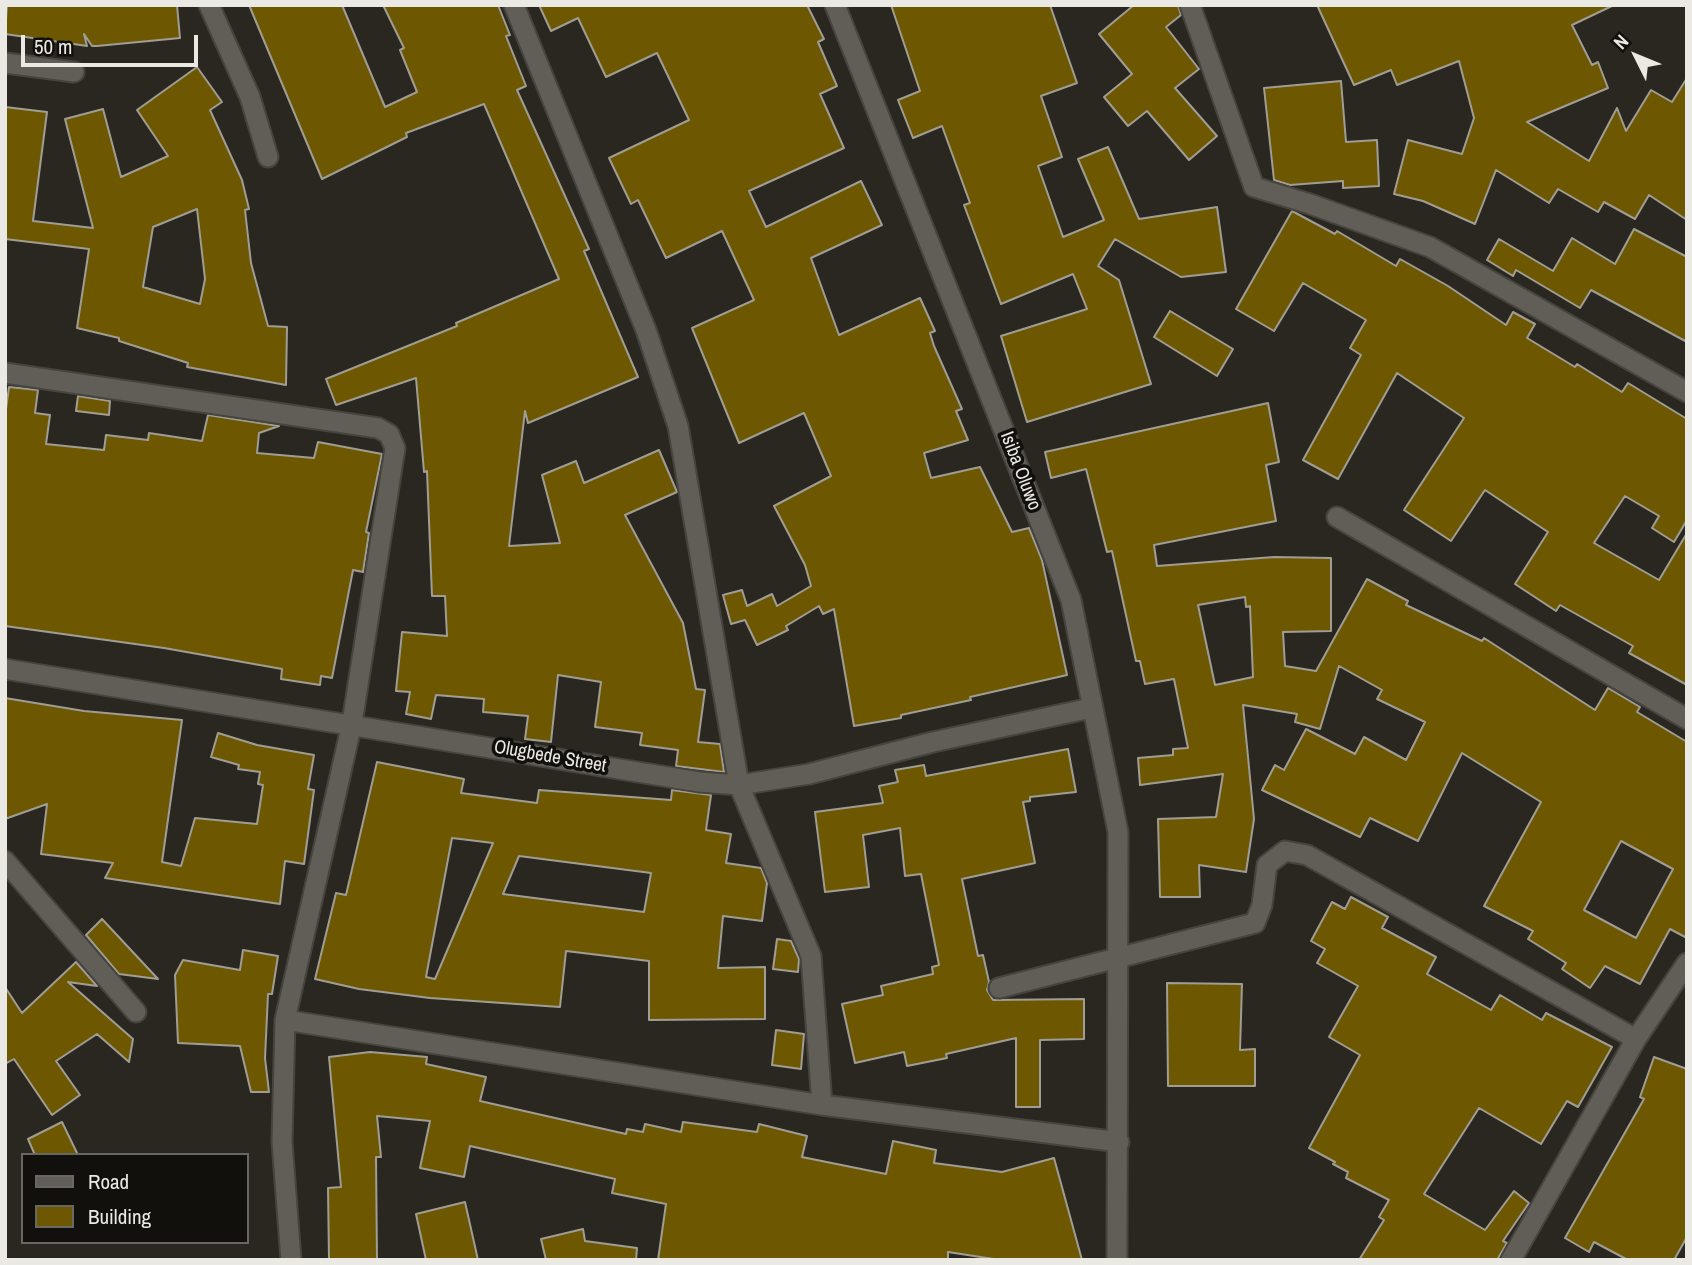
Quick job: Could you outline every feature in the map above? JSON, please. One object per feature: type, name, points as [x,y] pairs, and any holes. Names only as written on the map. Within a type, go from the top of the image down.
[{"type":"street","points":[[209,5],[250,97],[268,157]]},
{"type":"street","points":[[514,5],[646,330],[678,426],[739,785],[811,956],[822,1105]]},
{"type":"street","name":"Isiba Oluwo","points":[[835,5],[1071,600],[1118,832],[1117,1260]]},
{"type":"street","points":[[1190,5],[1254,187],[1430,247],[1687,392]]},
{"type":"street","points":[[5,63],[74,72]]},
{"type":"street","points":[[5,373],[378,428],[389,434],[395,448],[352,723],[285,1020],[282,1142],[290,1260]]},
{"type":"street","points":[[1337,517],[1687,719]]},
{"type":"street","name":"Olugbede Street","points":[[5,669],[352,723],[699,782],[739,785],[809,774],[933,741],[1091,708]]},
{"type":"street","points":[[999,988],[1255,923],[1262,905],[1267,865],[1285,851],[1307,855],[1636,1039]]},
{"type":"street","points":[[5,862],[136,1012]]},
{"type":"street","points":[[1511,1260],[1636,1039],[1687,963]]},
{"type":"street","points":[[285,1020],[822,1105],[1119,1142]]},
{"type":"building","points":[[7,5],[177,5],[180,38],[92,46],[84,34],[87,46],[5,34]]},
{"type":"building","points":[[249,5],[342,5],[385,107],[417,92],[400,50],[404,48],[383,5],[498,5],[510,35],[506,36],[526,86],[517,90],[589,249],[584,251],[638,377],[528,423],[525,411],[509,546],[560,543],[542,475],[576,461],[584,483],[659,450],[677,492],[625,515],[683,623],[696,689],[705,690],[698,742],[720,744],[724,772],[676,766],[678,750],[640,745],[642,733],[595,727],[601,682],[558,675],[551,742],[525,739],[528,716],[483,712],[484,699],[436,695],[431,719],[406,714],[410,692],[396,691],[402,632],[447,636],[445,596],[432,596],[427,471],[424,472],[416,378],[336,405],[326,379],[457,326],[456,323],[559,279],[484,104],[406,133],[407,137],[322,179]]},
{"type":"building","points":[[539,5],[807,5],[824,39],[818,42],[837,86],[820,94],[844,148],[749,191],[766,227],[861,181],[882,225],[811,258],[839,335],[920,298],[935,331],[930,333],[934,346],[962,409],[956,411],[968,440],[924,453],[931,478],[980,467],[1012,532],[1029,528],[1042,560],[1067,675],[970,697],[971,700],[901,715],[901,718],[854,726],[834,609],[823,614],[819,606],[786,626],[788,630],[757,645],[745,620],[731,624],[723,595],[742,590],[747,606],[772,594],[777,606],[811,586],[805,565],[774,506],[831,476],[804,413],[739,443],[692,328],[754,300],[722,231],[666,258],[638,200],[631,204],[609,158],[689,120],[657,53],[606,77],[578,18],[551,31]]},
{"type":"building","points":[[891,5],[1050,5],[1077,83],[1041,96],[1062,157],[1038,166],[1063,237],[1104,220],[1078,159],[1108,147],[1139,219],[1217,207],[1226,272],[1181,277],[1115,239],[1098,266],[1119,280],[1151,384],[1027,422],[1001,336],[1087,309],[1073,274],[1001,304],[964,205],[970,203],[942,126],[913,138],[898,100],[920,91]]},
{"type":"building","points":[[1134,5],[1178,5],[1181,15],[1166,27],[1199,69],[1175,88],[1217,136],[1189,160],[1147,111],[1128,126],[1104,97],[1132,74],[1099,34]]},
{"type":"building","points":[[1317,5],[1614,5],[1572,25],[1592,65],[1598,62],[1608,88],[1527,122],[1589,161],[1617,108],[1626,131],[1651,90],[1672,102],[1687,78],[1687,220],[1649,195],[1635,219],[1604,202],[1598,212],[1558,189],[1549,203],[1496,170],[1475,224],[1423,201],[1394,194],[1408,140],[1462,154],[1474,118],[1459,61],[1397,85],[1391,70],[1354,85]]},
{"type":"building","points":[[197,67],[222,102],[210,110],[242,180],[249,209],[245,210],[251,263],[268,326],[287,327],[286,385],[187,367],[188,363],[119,341],[119,338],[77,328],[89,249],[5,239],[5,107],[47,112],[33,221],[93,228],[65,119],[103,109],[121,177],[168,156],[137,110]],"holes":[[[197,209],[205,279],[200,304],[143,287],[153,227]]]},
{"type":"building","points":[[1341,81],[1346,142],[1377,140],[1379,186],[1343,188],[1343,181],[1290,185],[1274,180],[1264,88]]},
{"type":"building","points":[[1292,211],[1335,234],[1337,231],[1396,266],[1400,259],[1448,286],[1506,325],[1513,312],[1535,324],[1527,338],[1575,367],[1577,364],[1622,392],[1628,383],[1687,419],[1687,520],[1674,542],[1652,528],[1659,516],[1625,496],[1594,543],[1659,580],[1687,533],[1687,685],[1629,653],[1633,646],[1560,605],[1556,611],[1515,584],[1548,532],[1485,490],[1451,541],[1404,510],[1464,418],[1397,373],[1338,479],[1303,460],[1361,355],[1350,348],[1366,320],[1303,283],[1274,331],[1236,309]]},
{"type":"building","points":[[1634,229],[1687,257],[1687,342],[1591,290],[1580,308],[1516,270],[1513,276],[1487,260],[1499,239],[1553,271],[1572,238],[1615,264]]},
{"type":"building","points":[[1170,311],[1233,349],[1217,376],[1154,337]]},
{"type":"building","points":[[9,387],[38,390],[35,413],[50,415],[46,444],[104,450],[106,435],[148,440],[149,433],[202,441],[208,415],[279,426],[259,433],[257,453],[314,458],[318,442],[382,454],[366,532],[369,533],[363,572],[353,570],[332,678],[321,676],[320,685],[281,679],[282,669],[164,648],[5,626],[5,416]]},
{"type":"building","points":[[78,396],[110,401],[109,415],[76,411]]},
{"type":"building","points":[[1268,403],[1279,462],[1266,465],[1276,521],[1154,545],[1157,566],[1274,557],[1331,558],[1331,631],[1283,632],[1285,666],[1316,671],[1367,579],[1408,601],[1406,605],[1482,641],[1484,638],[1595,710],[1608,688],[1640,707],[1637,712],[1687,742],[1687,938],[1670,929],[1640,984],[1605,966],[1590,988],[1562,969],[1566,963],[1528,939],[1533,931],[1484,906],[1541,802],[1462,753],[1418,841],[1370,818],[1360,837],[1262,790],[1275,765],[1284,770],[1306,729],[1355,754],[1364,737],[1406,760],[1425,722],[1377,699],[1382,690],[1339,666],[1320,729],[1295,722],[1297,714],[1243,705],[1254,819],[1246,872],[1199,865],[1200,897],[1160,897],[1158,819],[1216,817],[1223,774],[1140,785],[1138,758],[1173,755],[1173,749],[1188,748],[1174,679],[1145,684],[1140,661],[1136,661],[1112,551],[1107,552],[1086,469],[1051,478],[1045,452]],"holes":[[[1245,597],[1246,607],[1250,606],[1253,677],[1215,685],[1198,605]],[[1621,841],[1673,869],[1636,938],[1584,910]]]},
{"type":"building","points":[[5,698],[84,711],[182,720],[162,862],[181,866],[195,818],[257,824],[263,785],[258,784],[260,772],[238,769],[239,765],[211,757],[218,733],[257,745],[314,755],[308,789],[314,790],[304,864],[285,861],[280,904],[105,878],[113,863],[41,854],[47,804],[5,819]]},
{"type":"building","points":[[1068,749],[1076,792],[1030,797],[1030,801],[1023,802],[1035,863],[962,879],[978,956],[983,955],[989,982],[987,990],[993,1000],[1084,999],[1084,1039],[1040,1040],[1040,1107],[1016,1107],[1016,1038],[946,1054],[947,1058],[907,1066],[904,1052],[855,1063],[842,1004],[883,995],[881,986],[933,974],[932,967],[939,965],[921,874],[905,876],[900,828],[863,835],[869,887],[825,892],[815,812],[883,803],[879,786],[898,782],[895,770],[924,765],[926,776]]},
{"type":"building","points":[[377,762],[464,779],[461,793],[537,803],[539,790],[671,800],[672,790],[711,795],[706,830],[731,834],[726,863],[761,868],[767,883],[762,921],[723,916],[718,968],[765,967],[765,1019],[649,1020],[649,961],[566,951],[560,1007],[430,998],[359,989],[315,979],[336,893],[346,895]],"holes":[[[452,838],[493,843],[435,979],[426,977]],[[519,856],[651,873],[644,912],[503,894]]]},
{"type":"building","points":[[1351,897],[1388,917],[1382,928],[1436,957],[1427,974],[1491,1010],[1500,995],[1542,1020],[1546,1013],[1612,1047],[1578,1107],[1567,1101],[1541,1144],[1479,1108],[1424,1194],[1485,1230],[1514,1191],[1529,1203],[1503,1241],[1507,1243],[1497,1260],[1359,1260],[1384,1220],[1379,1217],[1389,1200],[1346,1178],[1348,1172],[1309,1148],[1360,1055],[1329,1037],[1358,986],[1317,963],[1325,949],[1311,941],[1332,902],[1345,909]]},
{"type":"building","points":[[102,919],[158,979],[119,974],[86,935]]},
{"type":"building","points":[[777,939],[791,941],[799,959],[798,972],[773,969]]},
{"type":"building","points":[[243,950],[278,956],[272,994],[268,994],[265,1058],[269,1092],[251,1092],[240,1046],[178,1043],[175,975],[183,960],[240,970]]},
{"type":"building","points":[[76,962],[97,986],[68,982],[133,1039],[129,1062],[97,1034],[56,1061],[80,1095],[52,1115],[14,1059],[5,1064],[5,987],[22,1013]]},
{"type":"building","points":[[1167,983],[1242,984],[1240,1050],[1255,1049],[1255,1086],[1168,1086]]},
{"type":"building","points":[[776,1030],[804,1034],[801,1069],[772,1065]]},
{"type":"building","points":[[370,1052],[427,1057],[426,1064],[486,1077],[480,1101],[626,1134],[627,1129],[643,1132],[645,1124],[681,1132],[683,1122],[757,1132],[759,1124],[807,1136],[802,1157],[886,1174],[893,1141],[936,1150],[934,1163],[1002,1172],[1054,1158],[1082,1260],[1000,1260],[948,1252],[948,1260],[658,1260],[666,1204],[612,1193],[615,1179],[470,1146],[464,1177],[420,1168],[430,1121],[377,1116],[381,1157],[376,1157],[377,1260],[329,1260],[328,1188],[341,1187],[329,1057]]},
{"type":"building","points":[[1654,1057],[1687,1069],[1687,1237],[1674,1260],[1628,1260],[1594,1242],[1589,1252],[1565,1238],[1644,1099],[1640,1097]]},
{"type":"building","points":[[62,1122],[77,1153],[34,1153],[28,1139]]},
{"type":"building","points":[[465,1202],[478,1260],[426,1260],[416,1214]]},
{"type":"building","points":[[583,1229],[585,1241],[637,1248],[636,1260],[546,1260],[541,1239]]}]
